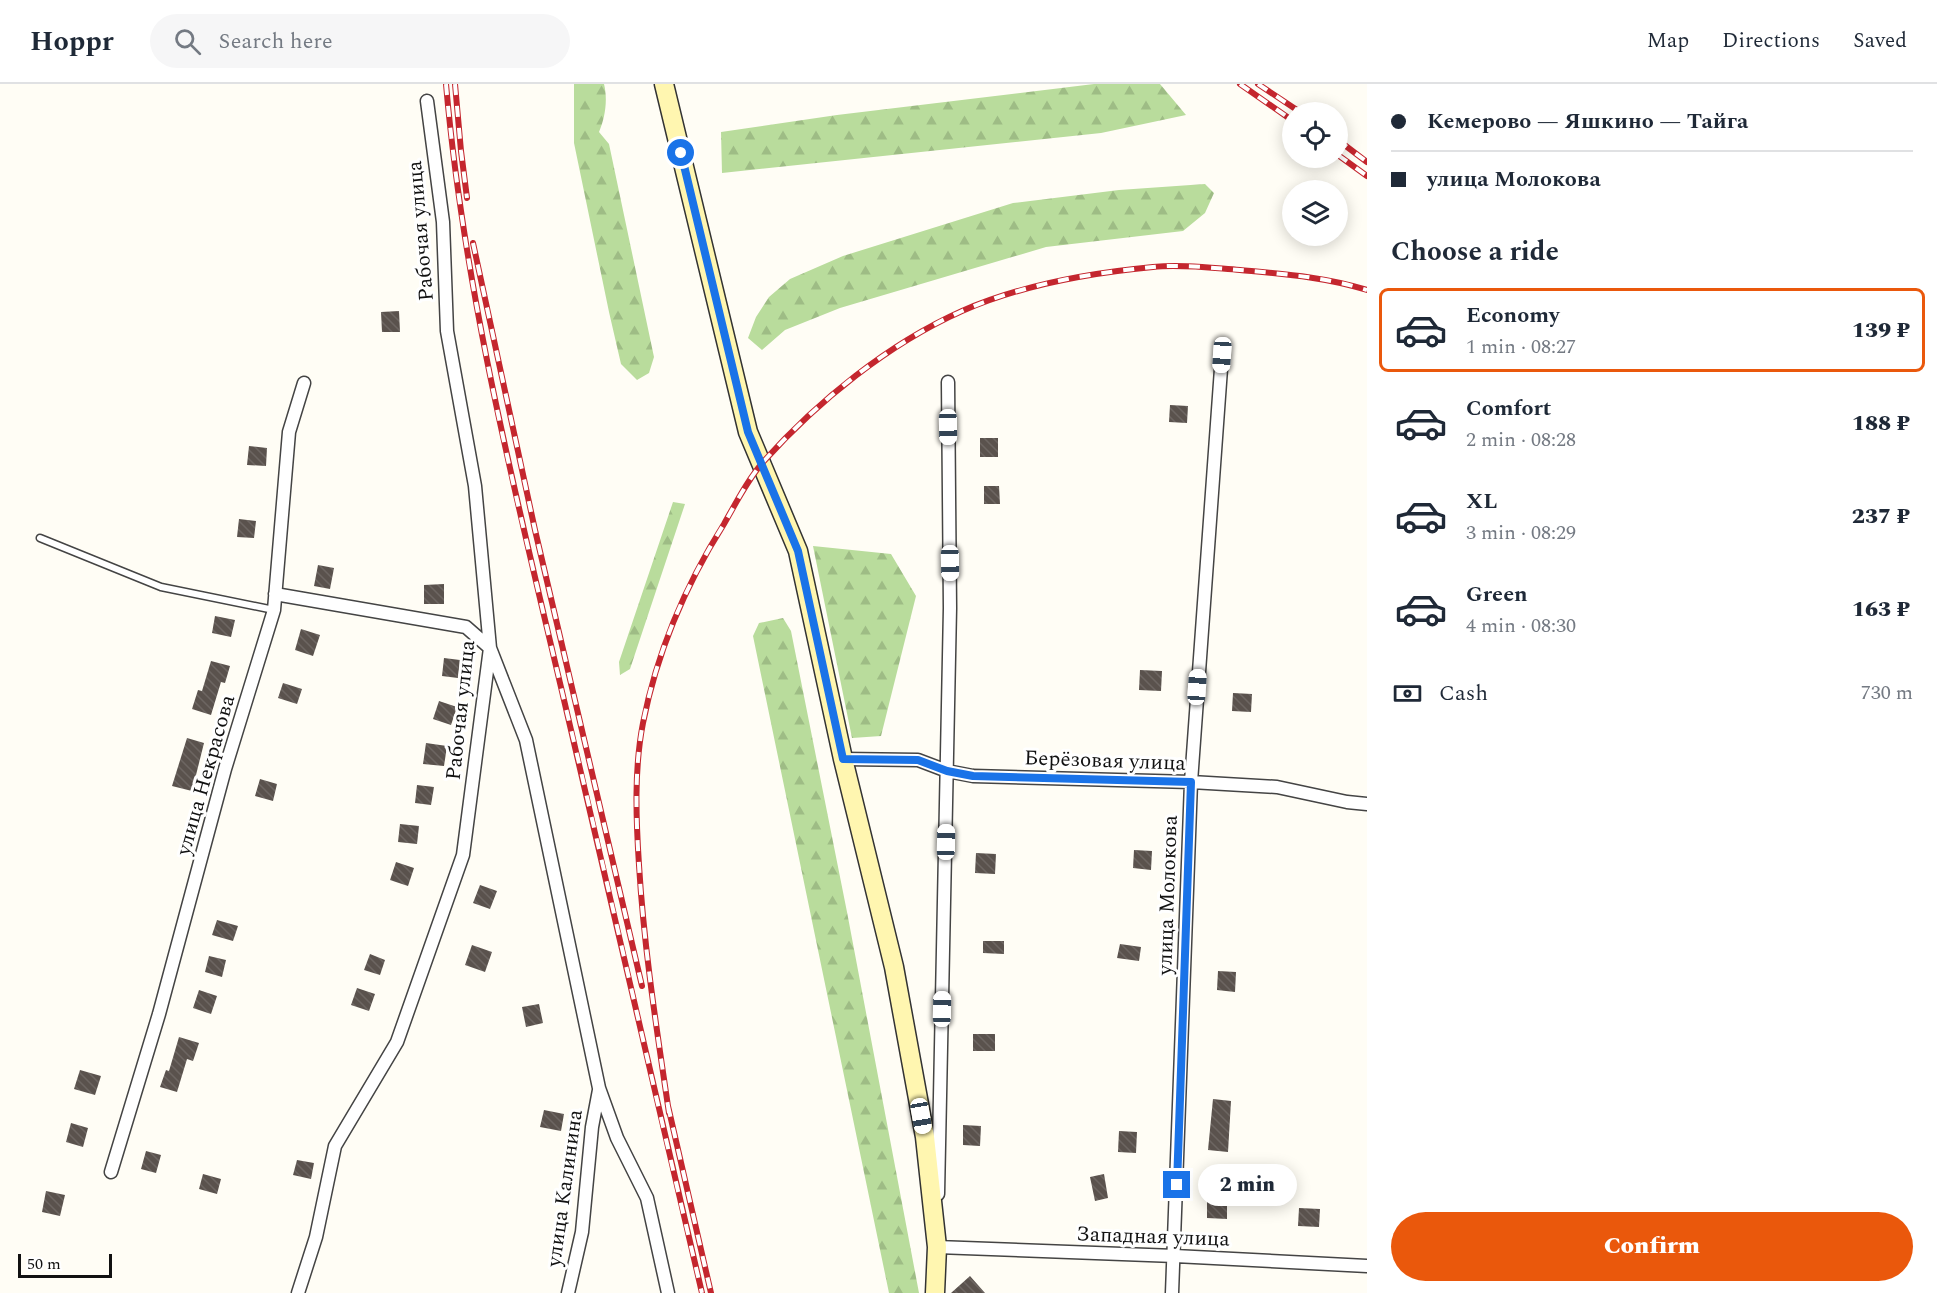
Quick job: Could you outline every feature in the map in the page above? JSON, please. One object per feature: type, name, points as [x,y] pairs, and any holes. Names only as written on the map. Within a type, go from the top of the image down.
[{"type":"main road","points":[[664,84],[748,432],[798,551],[843,759],[894,967],[925,1137],[937,1247],[935,1293]]},
{"type":"street","name":"Рабочая улица","points":[[298,1293],[316,1237],[335,1146],[397,1042],[464,855],[490,648],[475,486],[447,331],[443,222],[427,101]]},
{"type":"street","name":"улица Молокова","points":[[1172,1293],[1191,782],[1222,355]]},
{"type":"street","points":[[937,1247],[950,608],[948,382]]},
{"type":"street","name":"улица Некрасова","points":[[111,1172],[159,1014],[225,770],[274,610],[289,432],[304,383]]},
{"type":"street","points":[[275,594],[466,627],[490,648],[526,740],[599,1088],[617,1138],[647,1198],[668,1293]]},
{"type":"street","name":"Берёзовая улица","points":[[843,759],[918,760],[947,771],[973,776],[1191,782],[1277,788],[1367,804]]},
{"type":"street","name":"улица Калинина","points":[[568,1293],[582,1232],[592,1127],[599,1088]]},
{"type":"street","name":"Западная улица","points":[[937,1247],[1367,1266]]},
{"type":"lane","points":[[40,538],[161,586],[274,610]]},
{"type":"green space","points":[[574,84],[604,84],[605,109],[599,132],[609,144],[654,357],[649,373],[637,380],[621,364],[609,312],[574,143]]},
{"type":"green space","points":[[1094,84],[1160,84],[1186,115],[1101,133],[722,173],[721,132],[837,115]]},
{"type":"green space","points":[[1205,184],[1214,193],[1205,213],[1183,231],[1046,247],[840,308],[785,330],[762,350],[748,338],[756,317],[769,297],[790,279],[843,256],[1013,203],[1119,190]]},
{"type":"green space","points":[[673,502],[685,504],[630,669],[620,675],[619,662]]},
{"type":"green space","points":[[813,546],[891,554],[916,596],[881,736],[852,738]]},
{"type":"green space","points":[[783,618],[791,631],[919,1293],[889,1293],[753,636],[759,623]]},
{"type":"building","points":[[399,311],[400,332],[382,332],[381,312]]},
{"type":"building","points":[[1170,405],[1188,406],[1187,423],[1169,422]]},
{"type":"building","points":[[980,438],[998,438],[998,457],[980,457]]},
{"type":"building","points":[[249,446],[267,448],[266,466],[247,465]]},
{"type":"building","points":[[984,486],[999,486],[1000,504],[984,504]]},
{"type":"building","points":[[239,519],[256,521],[254,538],[237,537]]},
{"type":"building","points":[[318,565],[334,568],[330,589],[314,586]]},
{"type":"building","points":[[444,584],[444,604],[424,604],[424,585]]},
{"type":"building","points":[[215,616],[235,620],[231,637],[212,633]]},
{"type":"building","points":[[301,629],[320,635],[313,656],[295,650]]},
{"type":"building","points":[[444,658],[460,660],[458,678],[442,676]]},
{"type":"building","points":[[211,661],[230,666],[225,683],[221,682],[211,715],[192,709],[198,690],[202,691]]},
{"type":"building","points":[[1140,670],[1162,671],[1161,691],[1139,690]]},
{"type":"building","points":[[283,683],[302,689],[297,704],[278,698]]},
{"type":"building","points":[[1233,693],[1252,694],[1251,712],[1232,711]]},
{"type":"building","points":[[439,701],[457,707],[451,725],[433,719]]},
{"type":"building","points":[[187,738],[204,743],[192,791],[172,786]]},
{"type":"building","points":[[426,743],[447,746],[444,766],[423,764]]},
{"type":"building","points":[[260,779],[277,784],[273,801],[255,796]]},
{"type":"building","points":[[417,785],[434,787],[431,805],[415,803]]},
{"type":"building","points":[[400,824],[419,826],[417,844],[398,842]]},
{"type":"building","points":[[1134,850],[1152,851],[1151,870],[1133,868]]},
{"type":"building","points":[[976,853],[996,854],[995,874],[975,873]]},
{"type":"building","points":[[396,862],[414,868],[408,886],[390,880]]},
{"type":"building","points":[[480,885],[497,891],[490,909],[473,903]]},
{"type":"building","points":[[217,920],[238,926],[233,941],[212,935]]},
{"type":"building","points":[[983,941],[1004,941],[1004,954],[983,953]]},
{"type":"building","points":[[1120,944],[1141,947],[1139,961],[1117,958]]},
{"type":"building","points":[[472,945],[492,952],[485,972],[465,965]]},
{"type":"building","points":[[370,954],[385,960],[380,975],[364,970]]},
{"type":"building","points":[[209,956],[226,960],[222,977],[205,972]]},
{"type":"building","points":[[1218,971],[1236,972],[1235,992],[1217,990]]},
{"type":"building","points":[[357,988],[375,994],[369,1011],[351,1005]]},
{"type":"building","points":[[199,990],[217,996],[211,1014],[193,1008]]},
{"type":"building","points":[[539,1004],[543,1023],[526,1027],[522,1007]]},
{"type":"building","points":[[973,1034],[995,1034],[995,1051],[973,1051]]},
{"type":"building","points":[[179,1037],[199,1043],[193,1061],[187,1059],[177,1092],[160,1087],[166,1070],[169,1071]]},
{"type":"building","points":[[80,1070],[101,1076],[95,1095],[74,1089]]},
{"type":"building","points":[[1213,1099],[1231,1101],[1228,1152],[1208,1150]]},
{"type":"building","points":[[544,1110],[564,1114],[561,1131],[540,1127]]},
{"type":"building","points":[[71,1123],[88,1128],[83,1147],[66,1142]]},
{"type":"building","points":[[963,1125],[981,1126],[980,1146],[963,1145]]},
{"type":"building","points":[[1119,1131],[1137,1132],[1136,1153],[1118,1152]]},
{"type":"building","points":[[146,1151],[161,1155],[156,1173],[141,1169]]},
{"type":"building","points":[[297,1160],[314,1163],[311,1179],[293,1175]]},
{"type":"building","points":[[203,1174],[221,1179],[217,1194],[199,1189]]},
{"type":"building","points":[[1104,1174],[1108,1198],[1095,1201],[1090,1177]]},
{"type":"building","points":[[46,1191],[65,1195],[60,1216],[42,1212]]},
{"type":"building","points":[[1207,1200],[1227,1201],[1227,1219],[1207,1218]]},
{"type":"building","points":[[1299,1208],[1320,1209],[1319,1227],[1298,1226]]},
{"type":"building","points":[[970,1276],[985,1293],[951,1293]]},
{"type":"railway","points":[[446,84],[465,239],[510,470],[702,1293]]},
{"type":"railway","points":[[455,84],[467,198]]},
{"type":"railway","points":[[1240,84],[1282,113]]},
{"type":"railway","points":[[1258,84],[1285,102]]},
{"type":"railway","points":[[1348,148],[1367,162]]},
{"type":"railway","points":[[1348,162],[1367,176]]},
{"type":"railway","points":[[473,243],[535,530],[642,986]]},
{"type":"railway","points":[[669,1113],[651,990],[641,896],[637,812],[640,740],[649,697],[664,645],[685,595],[743,491],[764,461],[831,396],[907,340],[962,311],[1031,287],[1104,273],[1174,266],[1304,277],[1367,290]]},
{"type":"railway","points":[[668,1106],[711,1293]]},
{"type":"route","points":[[681,153],[748,432],[798,551],[843,759],[918,760],[947,771],[973,776],[1191,782],[1177,1185]]}]
